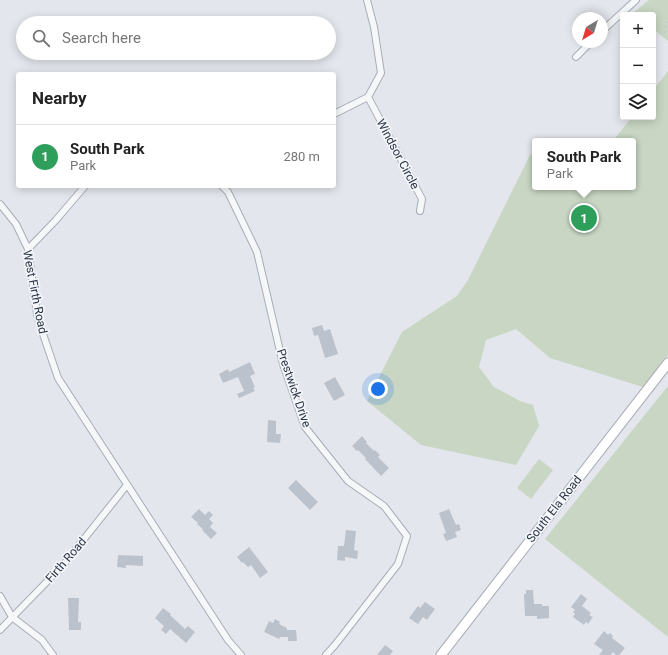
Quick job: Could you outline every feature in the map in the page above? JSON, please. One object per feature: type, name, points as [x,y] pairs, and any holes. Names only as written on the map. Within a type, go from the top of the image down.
[{"type":"main road","name":"South Ela Road","points":[[441,655],[668,363]]},
{"type":"street","points":[[336,113],[368,98],[381,73],[374,27],[367,0]]},
{"type":"street","points":[[608,26],[636,0]]},
{"type":"street","points":[[576,57],[585,48]]},
{"type":"street","name":"Windsor Circle","points":[[368,98],[422,198],[420,211]]},
{"type":"street","points":[[28,249],[84,188]]},
{"type":"street","name":"Prestwick Drive","points":[[224,188],[228,192],[257,252],[283,364],[305,427],[348,481],[384,506],[407,536],[398,564],[326,655]]},
{"type":"street","name":"West Firth Road","points":[[0,204],[16,224],[28,249],[37,314],[58,378],[127,485]]},
{"type":"street","points":[[127,485],[228,640],[241,655]]},
{"type":"street","name":"Firth Road","points":[[0,630],[64,564],[127,485]]},
{"type":"street","points":[[0,596],[12,617],[42,640],[53,655]]},
{"type":"path","points":[[665,34],[665,26],[668,22]]},
{"type":"green space","points":[[649,0],[668,0],[668,41],[656,31],[656,12],[634,12]]},
{"type":"green space","points":[[668,71],[668,355],[643,387],[550,358],[516,329],[486,340],[479,367],[494,387],[520,401],[533,405],[539,426],[516,465],[421,445],[367,401],[402,332],[457,296],[468,280],[530,155],[532,155],[532,190],[636,190],[636,138],[615,138],[630,120],[656,120],[656,86]]},
{"type":"green space","points":[[668,386],[668,637],[545,539]]},
{"type":"green space","points":[[539,459],[553,470],[531,499],[517,488]]},
{"type":"building","points":[[322,325],[324,331],[330,329],[338,354],[325,358],[318,335],[314,336],[312,328]]},
{"type":"building","points":[[250,362],[255,374],[250,376],[255,387],[253,388],[255,391],[239,398],[237,394],[244,391],[238,377],[223,383],[219,374],[228,369],[229,372]]},
{"type":"building","points":[[335,377],[345,395],[334,401],[324,383]]},
{"type":"building","points":[[268,420],[276,421],[276,434],[281,434],[280,443],[267,442]]},
{"type":"building","points":[[362,436],[367,442],[366,443],[380,455],[378,457],[389,468],[381,476],[365,459],[366,458],[352,446]]},
{"type":"building","points":[[296,480],[318,502],[310,510],[288,488]]},
{"type":"building","points":[[199,509],[205,515],[209,511],[213,515],[209,519],[213,523],[210,527],[217,533],[211,539],[191,517]]},
{"type":"building","points":[[449,509],[456,525],[459,524],[461,530],[455,532],[457,537],[446,541],[443,534],[446,533],[439,513]]},
{"type":"building","points":[[346,530],[356,531],[354,550],[358,551],[357,559],[345,557],[345,561],[337,560],[338,546],[344,546]]},
{"type":"building","points":[[249,547],[268,572],[260,578],[251,565],[248,567],[237,557]]},
{"type":"building","points":[[118,555],[143,556],[143,566],[126,565],[126,568],[117,567]]},
{"type":"building","points":[[526,590],[533,590],[534,604],[549,606],[549,618],[537,619],[537,616],[525,616],[524,594],[526,594]]},
{"type":"building","points":[[581,594],[587,599],[582,606],[591,613],[589,615],[593,617],[588,624],[586,622],[584,625],[573,617],[575,614],[573,612],[575,610],[571,607]]},
{"type":"building","points":[[68,598],[79,598],[78,622],[81,622],[81,630],[69,630]]},
{"type":"building","points":[[425,602],[435,609],[427,620],[423,617],[418,624],[409,618],[418,606],[420,608]]},
{"type":"building","points":[[163,608],[185,629],[188,626],[195,632],[186,643],[170,629],[166,634],[161,630],[164,626],[155,618]]},
{"type":"building","points":[[275,619],[280,622],[279,624],[287,628],[287,630],[296,630],[297,641],[288,641],[288,637],[280,637],[279,639],[264,632],[269,621],[273,623]]},
{"type":"building","points":[[604,631],[608,635],[610,633],[613,636],[612,638],[625,648],[619,655],[616,655],[613,652],[611,655],[599,655],[603,650],[594,644]]},
{"type":"building","points":[[385,645],[393,651],[390,655],[377,655]]},
{"type":"place","name":"South Park","points":[[584,218]]}]
